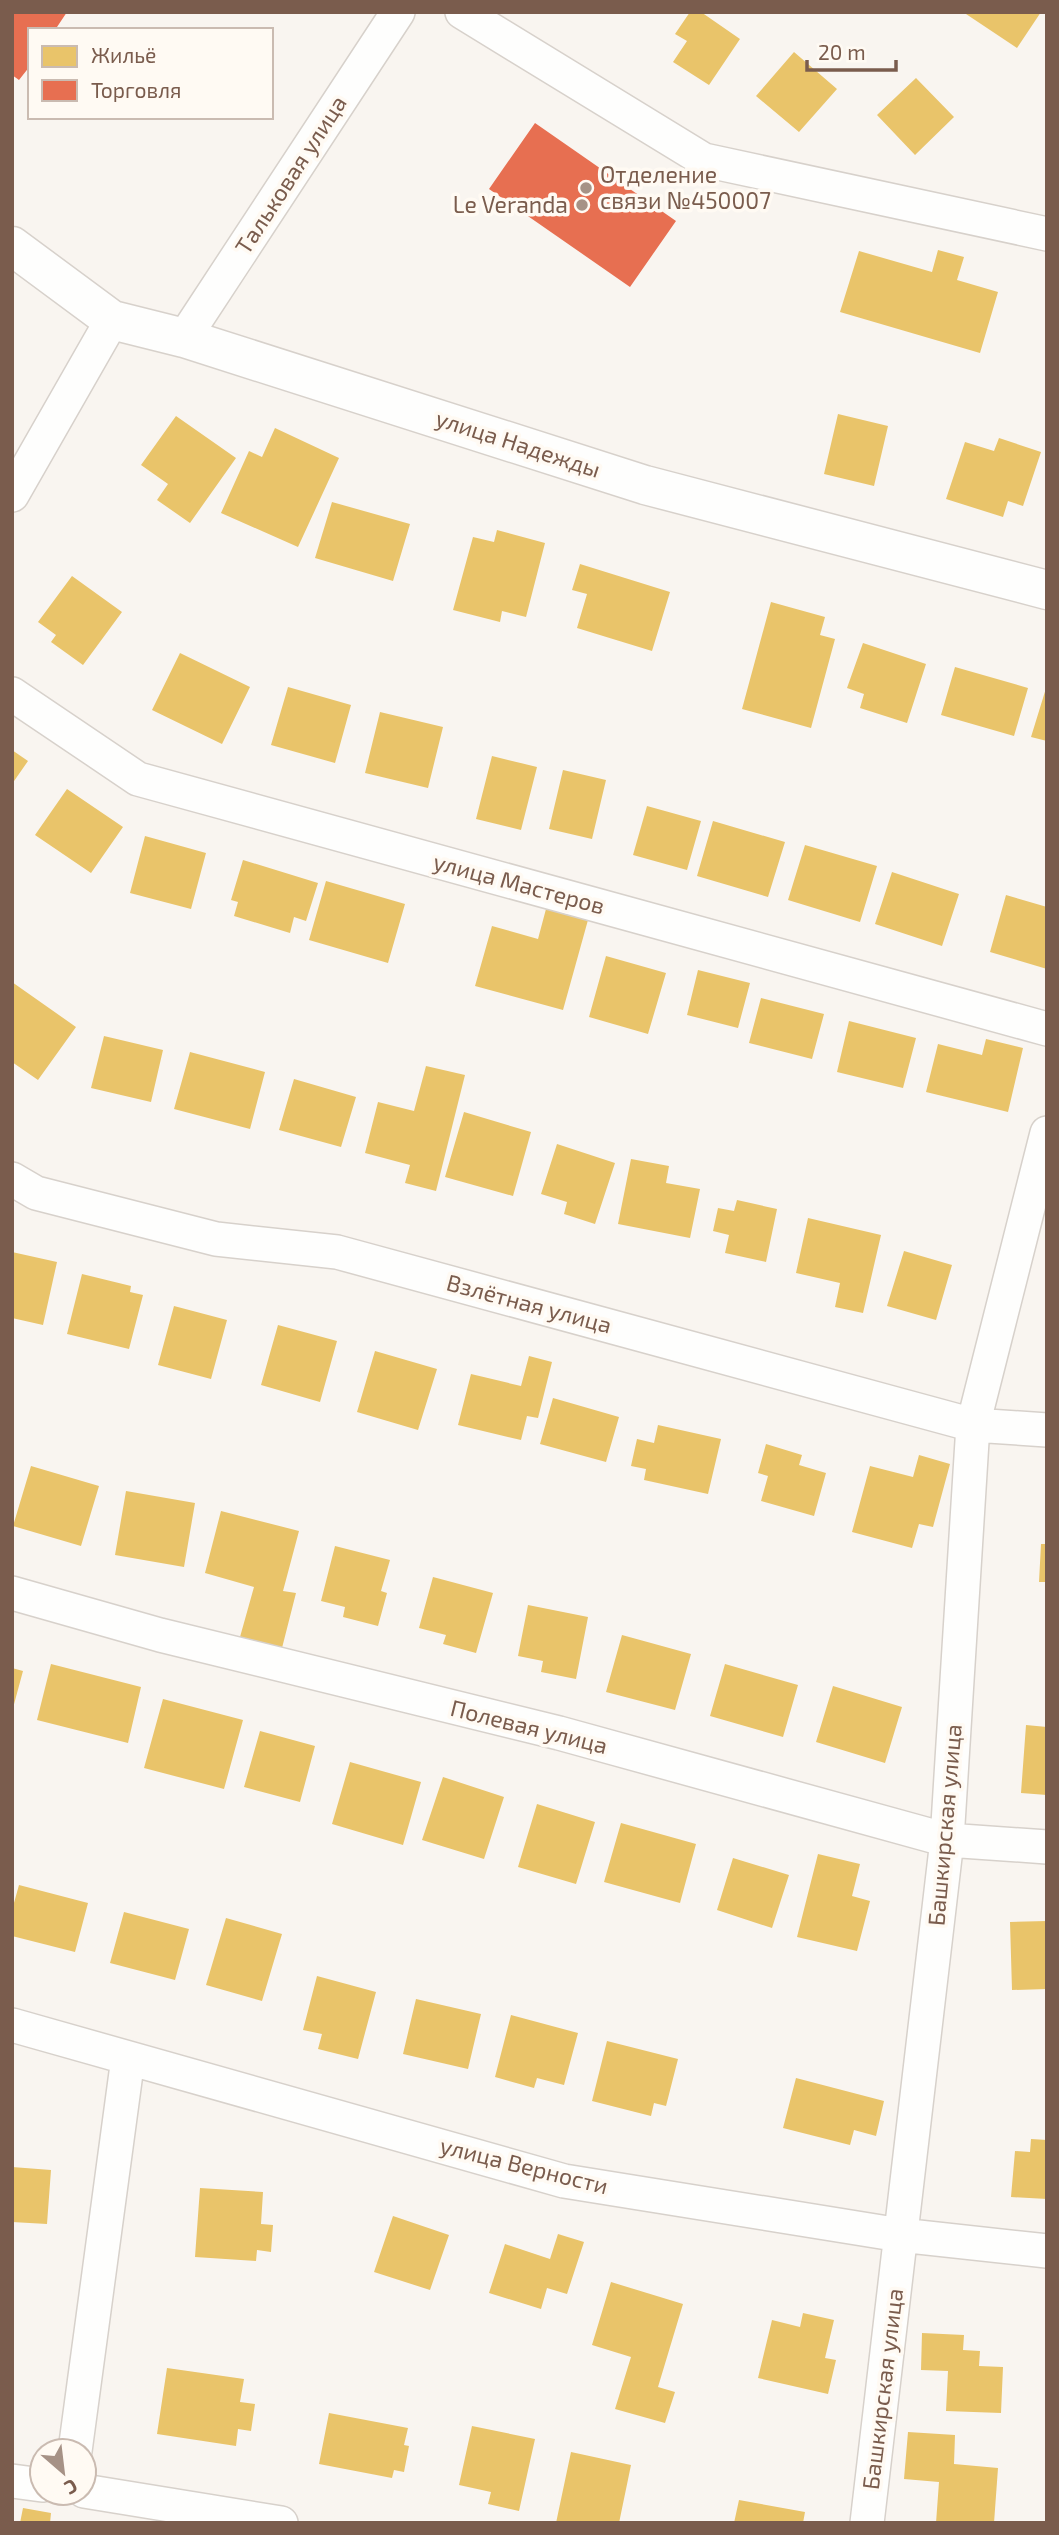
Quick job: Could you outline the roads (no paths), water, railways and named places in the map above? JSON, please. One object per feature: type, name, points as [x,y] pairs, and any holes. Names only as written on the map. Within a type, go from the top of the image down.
[{"type":"street","name":"Тальковая улица","points":[[184,338],[398,12]]},
{"type":"street","points":[[462,12],[704,160],[1047,234]]},
{"type":"street","name":"улица Надежды","points":[[12,246],[112,320],[184,338],[645,485],[1047,590]]},
{"type":"street","points":[[12,495],[112,320]]},
{"type":"street","name":"улица Мастеров","points":[[12,694],[138,779],[1047,1029]]},
{"type":"street","name":"Башкирская улица","points":[[867,2523],[947,1840],[973,1425],[1047,1133]]},
{"type":"street","name":"Взлётная улица","points":[[12,1179],[36,1193],[216,1238],[337,1252],[973,1425],[1047,1430]]},
{"type":"street","name":"Полевая улица","points":[[12,1592],[160,1635],[559,1733],[947,1840],[1047,1847]]},
{"type":"street","name":"улица Верности","points":[[12,2025],[564,2181],[900,2235],[1047,2251]]},
{"type":"street","points":[[77,2437],[128,2058]]},
{"type":"street","points":[[98,2493],[281,2523]]},
{"type":"place","name":"Отделение связи №450007","points":[[586,188]]},
{"type":"place","name":"Le Veranda","points":[[582,205]]}]
